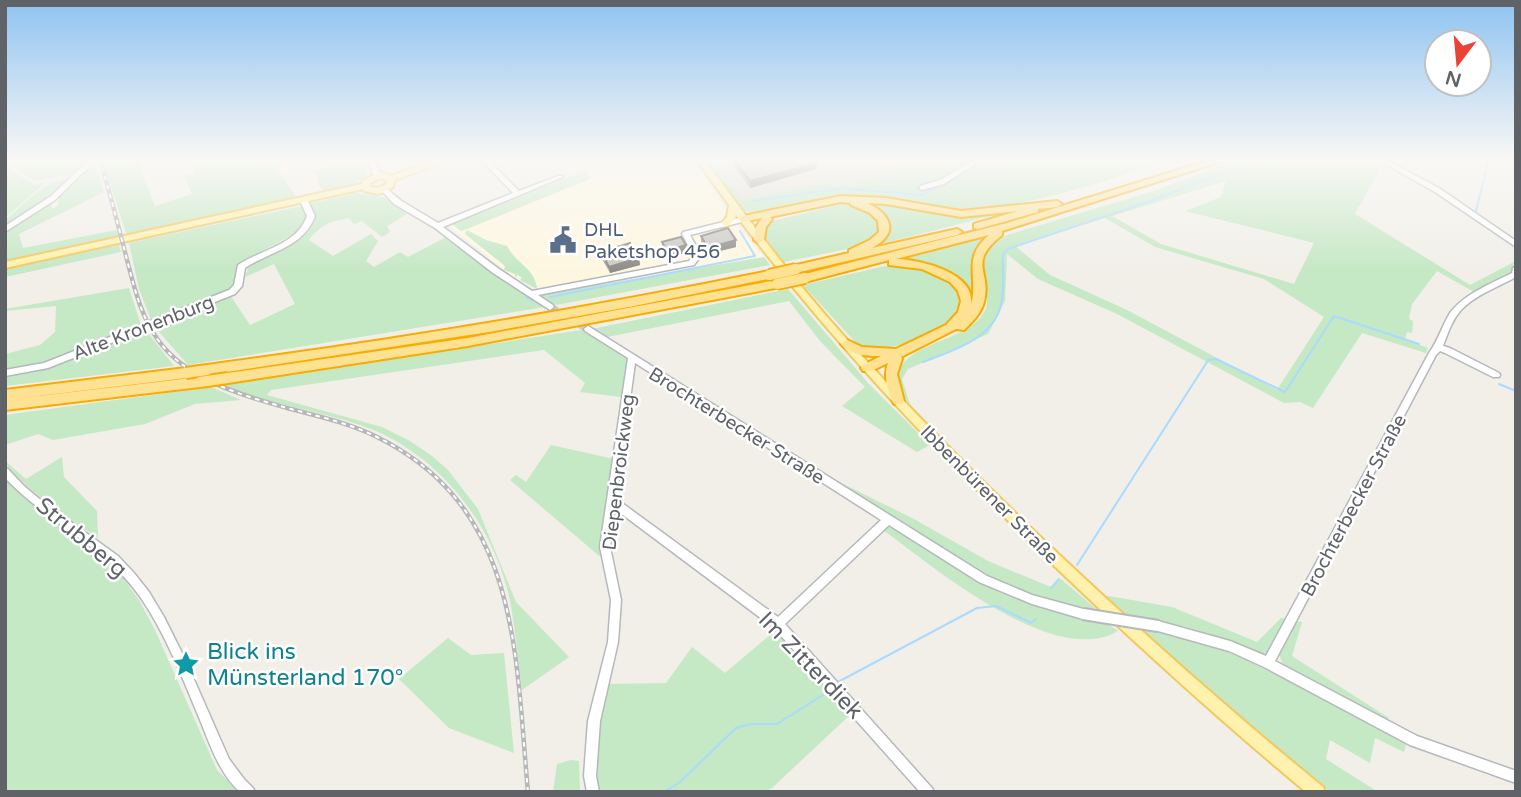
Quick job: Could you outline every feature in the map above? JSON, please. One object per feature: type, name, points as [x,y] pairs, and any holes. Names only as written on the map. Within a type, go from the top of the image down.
[{"type":"highway","points":[[827,262],[943,236],[1081,196]]},
{"type":"highway","points":[[844,268],[1010,226],[1106,196]]},
{"type":"highway","points":[[744,222],[818,202],[848,199],[886,201],[961,214],[1057,204]]},
{"type":"highway","points":[[744,222],[835,202],[862,204],[878,212],[884,224],[879,238],[800,273]]},
{"type":"highway","points":[[759,240],[761,227],[767,219]]},
{"type":"highway","points":[[847,344],[860,351],[898,355],[960,327],[976,312],[980,299],[976,263],[978,250],[991,237],[1010,226]]},
{"type":"highway","points":[[5,395],[186,373],[228,378],[468,342],[800,273],[906,261],[928,265],[956,281],[966,294],[967,307],[961,319],[950,328],[869,370]]},
{"type":"highway","points":[[5,405],[203,376],[520,324],[773,279]]},
{"type":"highway","points":[[898,355],[892,365],[891,381],[898,401]]},
{"type":"main road","points":[[5,265],[324,196]]},
{"type":"main road","name":"Ibbenbürener Straße","points":[[726,196],[744,222],[869,370],[991,498],[1162,660],[1318,792]]},
{"type":"main road","points":[[726,223],[731,218],[733,206]]},
{"type":"street","points":[[5,230],[55,196]]},
{"type":"street","points":[[391,196],[438,226],[550,307]]},
{"type":"street","points":[[438,226],[513,196]]},
{"type":"street","points":[[1446,196],[1516,244]]},
{"type":"street","name":"Alte Kronenburg","points":[[5,373],[45,366],[232,292],[237,286],[241,267],[289,241],[307,226],[311,216],[304,201]]},
{"type":"street","points":[[687,237],[726,223],[744,222]]},
{"type":"street","points":[[687,237],[744,222]]},
{"type":"street","points":[[531,294],[691,263],[696,257],[687,237]]},
{"type":"street","name":"Brochterbecker Straße","points":[[1268,663],[1438,348],[1457,307],[1470,297],[1515,274],[1516,270]]},
{"type":"street","name":"Brochterbecker Straße","points":[[588,329],[983,579],[1018,596],[1083,614],[1158,626],[1230,646],[1268,663],[1414,741],[1516,777]]},
{"type":"street","points":[[1438,348],[1496,375]]},
{"type":"street","name":"Diepenbroickweg","points":[[593,792],[590,776],[594,721],[613,642],[616,600],[606,547],[632,358]]},
{"type":"street","name":"Strubberg","points":[[5,471],[127,572],[145,596],[199,702],[227,769],[236,782],[249,792]]},
{"type":"street","name":"Im Zitterdiek","points":[[612,504],[619,506],[778,624],[928,792]]},
{"type":"street","points":[[778,624],[888,520]]},
{"type":"shaded area","points":[[518,196],[717,196],[735,223],[764,257],[544,293],[511,275],[447,224]]},
{"type":"shaded area","points":[[738,196],[760,196],[741,200]]},
{"type":"green space","points":[[5,196],[30,196],[5,218]]},
{"type":"green space","points":[[32,196],[51,196],[5,228],[5,220]]},
{"type":"green space","points":[[96,196],[19,234],[23,248],[117,230],[118,237],[5,263],[5,232],[51,202],[52,209],[58,206],[59,198],[56,197]]},
{"type":"green space","points":[[114,196],[151,196],[155,206],[185,196],[308,196],[127,236]]},
{"type":"green space","points":[[342,196],[378,196],[409,213],[387,226],[390,232],[382,237],[362,221],[354,224],[349,218],[326,225],[309,240],[333,256],[371,234],[378,241],[366,261],[374,267],[400,252],[408,257],[446,237],[488,270],[545,307],[188,365],[153,325],[230,295],[250,325],[295,304],[274,264],[245,277],[250,265],[298,237],[315,220],[308,204]]},
{"type":"green space","points":[[521,196],[548,196],[461,231],[452,224]]},
{"type":"green space","points":[[733,196],[739,196],[742,200],[761,196],[860,196],[815,200],[752,212],[744,211]]},
{"type":"green space","points":[[866,196],[1049,196],[973,209],[937,207]]},
{"type":"green space","points":[[1137,196],[1177,196],[1112,216],[1161,244],[1294,284],[1314,243],[1185,211],[1221,196],[1365,196],[1355,214],[1470,285],[1514,262],[1513,271],[1474,292],[1437,271],[1412,304],[1409,319],[1413,321],[1412,333],[1407,332],[1405,339],[1428,348],[1426,353],[1362,333],[1313,408],[1300,402],[1284,403],[1117,314],[1038,279],[1007,254],[1005,301],[988,334],[908,369],[902,379],[910,405],[895,381],[900,367],[909,357],[961,332],[983,314],[987,297],[982,270],[983,253],[992,242],[1007,235]],"holes":[[[1105,218],[1155,247],[1264,279],[1324,317],[1277,390],[1127,310],[1050,275],[1015,246]]]},
{"type":"green space","points":[[855,200],[895,204],[950,215],[1000,214],[872,246],[886,225]]},
{"type":"green space","points":[[842,204],[869,210],[880,223],[875,237],[852,248],[784,262],[766,237],[765,227],[768,222]]},
{"type":"green space","points":[[304,207],[307,220],[287,238],[248,260],[228,292],[151,320],[139,289],[129,243]]},
{"type":"green space","points":[[467,230],[486,240],[507,246],[533,276],[537,289],[520,280],[522,278],[518,275],[515,277],[515,274],[504,270],[505,266],[465,234]]},
{"type":"green space","points":[[986,237],[976,251],[974,262],[978,290],[973,313],[961,291],[946,275],[926,264],[903,259]]},
{"type":"green space","points":[[119,245],[121,252],[5,277],[5,268]]},
{"type":"green space","points":[[764,257],[770,265],[556,305],[539,295]]},
{"type":"green space","points":[[911,265],[942,275],[959,290],[961,304],[953,318],[938,330],[918,340],[895,346],[875,348],[858,345],[803,285],[885,266]]},
{"type":"green space","points":[[129,288],[141,325],[30,368],[5,370],[5,354],[40,345],[55,332],[56,306],[5,309]]},
{"type":"green space","points":[[788,289],[869,384],[930,445],[917,452],[842,406],[865,387],[820,341],[789,301],[607,337],[592,329]]},
{"type":"green space","points":[[144,328],[174,366],[5,386],[5,376],[58,363]]},
{"type":"green space","points":[[582,330],[629,360],[622,397],[580,392],[585,383],[544,350],[271,390],[267,395],[382,427],[410,441],[448,470],[478,509],[516,602],[569,657],[522,690],[513,616],[504,578],[481,526],[446,480],[401,444],[376,431],[339,418],[261,399],[223,385]]},
{"type":"green space","points":[[211,387],[241,400],[195,404],[145,424],[53,440],[38,434],[5,445],[5,415]]},
{"type":"green space","points":[[551,445],[614,459],[604,560],[510,480],[516,475],[526,482]]},
{"type":"green space","points":[[62,457],[64,477],[97,511],[98,538],[38,495],[5,464],[5,461],[26,479]]},
{"type":"green space","points":[[5,478],[120,574],[139,600],[155,630],[217,770],[239,792],[5,792]]},
{"type":"green space","points":[[831,478],[914,519],[988,561],[1051,587],[1061,579],[1096,609],[1061,603],[992,577],[925,539]]},
{"type":"green space","points":[[889,526],[1008,594],[1051,611],[1103,623],[1118,631],[1092,639],[1061,636],[1029,625],[996,609],[932,567],[883,530]]},
{"type":"green space","points":[[1103,595],[1172,607],[1257,642],[1281,618],[1287,619],[1267,656],[1187,627],[1124,614]]},
{"type":"green space","points":[[1295,621],[1302,622],[1292,656],[1389,718],[1385,722],[1284,667],[1279,654]]},
{"type":"green space","points":[[1138,627],[1193,639],[1267,670],[1407,741],[1404,752],[1375,738],[1370,763],[1330,740],[1326,759],[1378,792],[1330,792],[1166,657]]},
{"type":"green space","points":[[777,629],[852,713],[772,788],[764,792],[599,792],[596,751],[606,684],[666,683],[692,647],[725,673]]},
{"type":"green space","points":[[448,638],[471,655],[504,653],[514,753],[449,728],[399,679]]},
{"type":"green space","points":[[579,761],[580,792],[553,792],[557,764]]},
{"type":"building","points":[[728,228],[736,240],[708,248],[701,236]]},
{"type":"building","points":[[681,237],[686,245],[667,251],[662,242]]},
{"type":"building","points":[[630,243],[639,258],[609,267],[601,252]]},
{"type":"waterway","points":[[753,201],[786,196]]},
{"type":"waterway","points":[[923,362],[970,342],[990,327],[1001,305],[1003,254],[1008,249],[1163,196]]},
{"type":"waterway","points":[[1475,215],[1480,196]]},
{"type":"waterway","points":[[550,297],[755,256],[740,231]]},
{"type":"waterway","points":[[526,297],[534,301]]},
{"type":"waterway","points":[[1208,360],[1216,359],[1285,392],[1334,316],[1419,344]]},
{"type":"waterway","points":[[1077,565],[1207,362]]},
{"type":"waterway","points":[[1499,384],[1516,391]]},
{"type":"waterway","points":[[1051,588],[1059,579]]},
{"type":"waterway","points":[[838,682],[977,608],[996,606],[1031,623],[1036,619]]},
{"type":"waterway","points":[[664,792],[680,782],[736,728],[751,724],[777,724],[829,691]]},
{"type":"tunnel","points":[[550,307],[588,329]]},
{"type":"railway","points":[[110,196],[138,300],[152,330],[170,354],[199,376],[216,384],[377,437],[424,467],[460,503],[485,544],[502,589],[519,688],[528,792]]},
{"type":"place","name":"DHL Paketshop 456","points":[[563,240]]},
{"type":"place","name":"Blick ins Münsterland 170°","points":[[186,664]]}]
